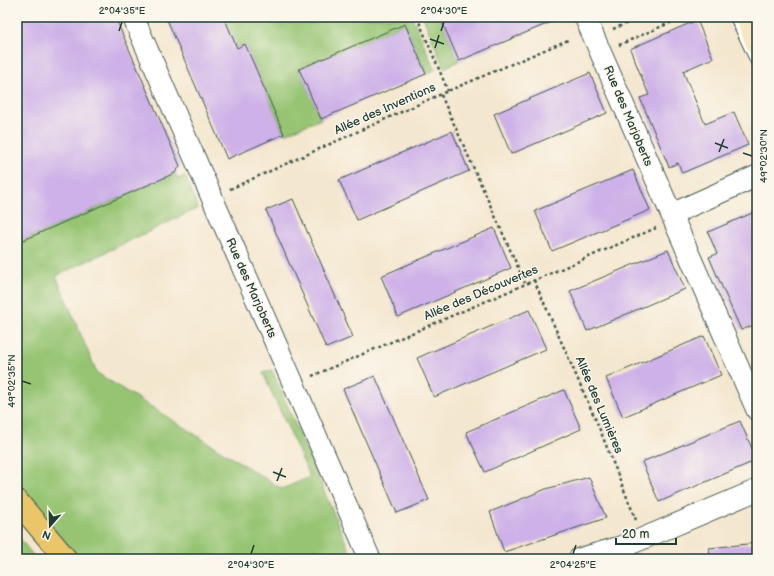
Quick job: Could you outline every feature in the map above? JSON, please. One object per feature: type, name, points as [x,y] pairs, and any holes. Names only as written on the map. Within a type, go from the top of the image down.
[{"type":"highway","points":[[17,501],[66,559]]},
{"type":"main road","points":[[747,17],[757,44]]},
{"type":"street","name":"Rue des Marjoberts","points":[[133,17],[211,197],[295,384],[370,559]]},
{"type":"street","name":"Rue des Marjoberts","points":[[585,17],[757,410]]},
{"type":"street","points":[[673,217],[757,176]]},
{"type":"street","points":[[579,559],[644,539],[757,490]]},
{"type":"lane","points":[[735,17],[757,64]]},
{"type":"path","points":[[417,17],[448,91]]},
{"type":"path","points":[[612,30],[642,17]]},
{"type":"path","points":[[615,47],[683,17]]},
{"type":"path","name":"Allée des Inventions","points":[[211,197],[448,91],[568,40]]},
{"type":"path","points":[[440,95],[525,283]]},
{"type":"path","name":"Allée des Découvertes","points":[[295,384],[534,280],[673,217]]},
{"type":"path","name":"Allée des Lumières","points":[[534,280],[598,425],[644,539]]},
{"type":"green space","points":[[224,17],[412,17],[435,70],[426,74],[405,24],[300,70],[321,119],[284,134],[245,44],[229,51]]},
{"type":"green space","points":[[423,17],[440,17],[459,61],[444,68]]},
{"type":"green space","points":[[175,173],[178,179],[185,176],[198,208],[56,276],[97,373],[282,489],[310,477],[263,373],[272,370],[353,559],[78,559],[17,487],[17,243]]},
{"type":"green space","points":[[17,535],[36,559],[17,559]]},
{"type":"building","points":[[23,17],[115,17],[180,166],[175,173],[17,243],[17,20]]},
{"type":"building","points":[[166,17],[224,17],[237,48],[245,44],[284,134],[227,159]]},
{"type":"building","points":[[440,17],[563,17],[459,61]]},
{"type":"building","points":[[697,20],[713,58],[683,71],[705,124],[734,112],[748,145],[682,173],[678,163],[669,167],[640,98],[649,95],[630,49]]},
{"type":"building","points":[[405,24],[426,74],[321,119],[299,69]]},
{"type":"building","points":[[590,73],[607,113],[511,154],[494,114]]},
{"type":"building","points":[[452,131],[469,171],[357,220],[339,180]]},
{"type":"building","points":[[633,170],[650,210],[552,251],[535,211]]},
{"type":"building","points":[[293,199],[353,337],[326,348],[266,210]]},
{"type":"building","points":[[757,211],[757,324],[741,330],[709,257],[717,254],[708,232]]},
{"type":"building","points":[[494,228],[511,268],[398,317],[381,276]]},
{"type":"building","points":[[668,250],[685,289],[587,331],[570,291]]},
{"type":"building","points":[[529,310],[546,349],[434,397],[417,358]]},
{"type":"building","points":[[704,336],[721,375],[623,417],[606,378]]},
{"type":"building","points":[[375,376],[429,500],[397,513],[343,389]]},
{"type":"building","points":[[564,390],[581,429],[485,472],[466,432]]},
{"type":"building","points":[[740,421],[757,460],[659,502],[642,462]]},
{"type":"building","points":[[589,477],[606,518],[504,552],[490,512],[546,489]]},
{"type":"building","points":[[757,543],[757,559],[710,559],[709,548]]}]
